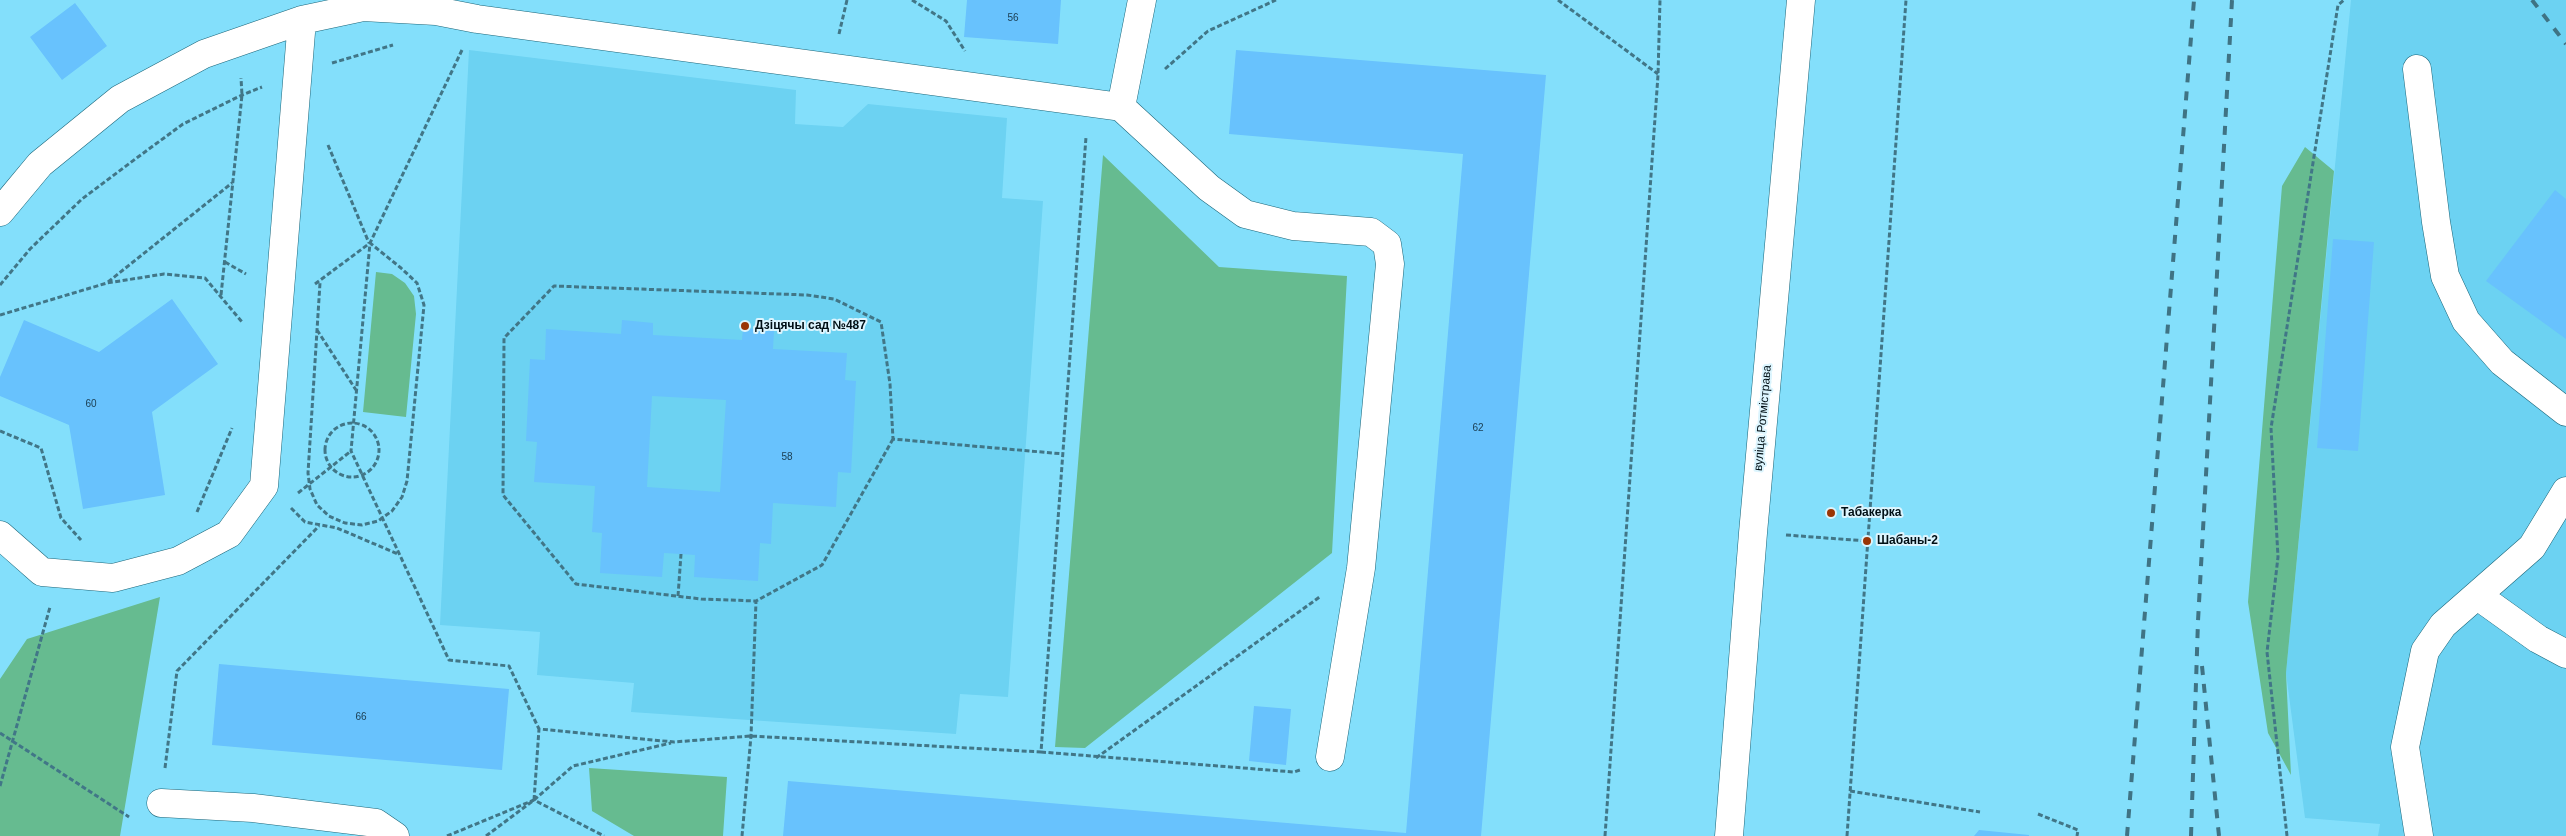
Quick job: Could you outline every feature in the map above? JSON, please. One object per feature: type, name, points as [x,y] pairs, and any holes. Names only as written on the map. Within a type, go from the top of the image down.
[{"type":"street","points":[[1121,107],[1142,0]]},
{"type":"street","name":"вуліца Ротмістрава","points":[[1729,836],[1753,533],[1801,0]]},
{"type":"street","points":[[0,212],[40,164],[120,99],[204,54],[302,20],[363,7],[436,11],[477,19],[1089,101],[1121,107],[1209,188],[1245,214],[1293,226],[1371,232],[1388,244],[1390,264],[1361,568],[1330,757]]},
{"type":"street","points":[[0,535],[42,572],[113,578],[178,561],[229,534],[264,486],[302,20]]},
{"type":"street","points":[[2417,69],[2436,222],[2445,276],[2466,321],[2502,362],[2566,412]]},
{"type":"street","points":[[2419,836],[2406,748],[2425,651],[2443,625],[2532,547],[2566,491]]},
{"type":"street","points":[[2478,596],[2538,639],[2566,654]]},
{"type":"street","points":[[161,803],[253,808],[376,823],[395,836]]},
{"type":"path","points":[[912,0],[946,21],[988,88]]},
{"type":"path","points":[[1121,107],[1208,31],[1276,0]]},
{"type":"path","points":[[1558,0],[1658,75]]},
{"type":"path","points":[[1605,836],[1658,75],[1660,0]]},
{"type":"path","points":[[1847,836],[1906,0]]},
{"type":"path","points":[[2286,836],[2267,652],[2278,557],[2271,428],[2338,6],[2344,0]]},
{"type":"path","points":[[477,19],[370,243],[351,451],[448,660],[509,666],[539,729],[534,800]]},
{"type":"path","points":[[221,296],[242,95],[240,42]]},
{"type":"path","points":[[0,285],[30,250],[82,199],[184,124],[242,95],[298,74],[402,42]]},
{"type":"path","points":[[1040,752],[1064,454],[1089,101]]},
{"type":"path","points":[[324,136],[370,243],[417,283],[424,305],[407,481],[402,497],[392,511],[382,518],[362,525],[339,521],[329,516],[317,505],[309,484],[320,283],[370,243]]},
{"type":"path","points":[[106,283],[233,182]]},
{"type":"path","points":[[0,315],[106,283],[164,274],[205,278],[243,324]]},
{"type":"path","points":[[554,286],[807,295],[834,299],[881,322],[890,384],[893,439],[822,565],[756,601],[678,596],[576,584],[503,494],[504,338],[554,286]]},
{"type":"path","points":[[280,293],[317,329],[356,391]]},
{"type":"path","points":[[194,518],[235,420]]},
{"type":"path","points":[[353,423],[365,426],[373,432],[378,440],[380,449],[374,467],[362,476],[348,478],[340,475],[331,467],[325,454],[327,438],[339,425],[353,423]]},
{"type":"path","points":[[0,431],[41,448],[61,518],[84,543]]},
{"type":"path","points":[[893,439],[1064,454]]},
{"type":"path","points":[[291,498],[351,451]]},
{"type":"path","points":[[285,503],[305,522],[337,528],[399,555]]},
{"type":"path","points":[[337,528],[339,521]]},
{"type":"path","points":[[161,803],[177,671],[319,526]]},
{"type":"path","points":[[0,786],[72,530]]},
{"type":"path","points":[[1753,533],[1867,541]]},
{"type":"path","points":[[678,596],[681,554]]},
{"type":"path","points":[[1096,758],[1361,568]]},
{"type":"path","points":[[742,836],[751,736],[756,601]]},
{"type":"path","points":[[539,729],[674,742]]},
{"type":"path","points":[[0,733],[133,820]]},
{"type":"path","points":[[486,836],[534,800],[573,766],[674,742],[751,736],[1040,752],[1096,758],[1294,772],[1330,757]]},
{"type":"path","points":[[1850,791],[1980,812]]},
{"type":"path","points":[[446,836],[534,800],[604,836]]},
{"type":"path","points":[[2038,814],[2078,830],[2077,836]]},
{"type":"shaded area","points":[[2351,0],[2566,0],[2566,836],[2378,836],[2380,824],[2305,818],[2286,673]]},
{"type":"shaded area","name":"Дзіцячы сад №487","points":[[469,50],[796,90],[795,124],[843,127],[868,104],[1007,118],[1002,198],[1043,201],[1008,697],[960,694],[956,734],[631,712],[634,683],[537,675],[540,632],[440,625]]},
{"type":"green space","points":[[2305,147],[2334,171],[2286,673],[2291,775],[2268,733],[2248,602],[2282,186]]},
{"type":"green space","points":[[1103,155],[1219,267],[1347,276],[1332,553],[1085,748],[1055,747]]},
{"type":"green space","points":[[376,272],[392,274],[405,283],[414,296],[416,314],[406,417],[363,412]]},
{"type":"green space","points":[[160,597],[120,836],[0,836],[0,679],[27,639]]},
{"type":"green space","points":[[589,768],[727,777],[723,836],[634,836],[592,811]]},
{"type":"building","points":[[967,0],[1061,0],[1058,44],[964,37]]},
{"type":"building","points":[[75,3],[107,46],[62,80],[30,37]]},
{"type":"building","points":[[1236,50],[1546,75],[1481,836],[783,836],[788,781],[1406,833],[1463,154],[1229,134]]},
{"type":"building","points":[[2555,190],[2566,199],[2566,339],[2486,281]]},
{"type":"building","points":[[2333,239],[2374,242],[2358,451],[2317,448]]},
{"type":"building","points":[[172,299],[218,364],[152,412],[165,495],[83,509],[69,425],[0,396],[0,377],[24,320],[99,352]]},
{"type":"building","points":[[622,320],[653,323],[653,335],[742,340],[743,328],[774,331],[773,349],[847,353],[845,380],[856,381],[851,473],[838,472],[836,507],[773,503],[771,544],[760,543],[758,581],[694,577],[695,555],[664,553],[662,577],[600,573],[602,533],[592,532],[595,486],[534,482],[537,442],[526,441],[530,359],[545,360],[546,329],[621,334]],"holes":[[[652,396],[726,400],[720,492],[647,487]]]},
{"type":"building","points":[[219,664],[509,689],[502,770],[212,745]]},
{"type":"building","points":[[1254,706],[1291,709],[1286,765],[1249,761]]},
{"type":"building","points":[[1979,830],[2029,835],[2029,836],[1974,836]]},
{"type":"railway","points":[[2127,836],[2194,0]]},
{"type":"railway","points":[[2191,836],[2198,621],[2232,0]]},
{"type":"railway","points":[[2532,0],[2566,44]]},
{"type":"railway","points":[[2202,666],[2219,836]]},
{"type":"place","name":"Дзіцячы сад №487","points":[[745,326]]},
{"type":"place","name":"Табакерка","points":[[1831,513]]},
{"type":"place","name":"Шабаны-2","points":[[1867,541]]}]
